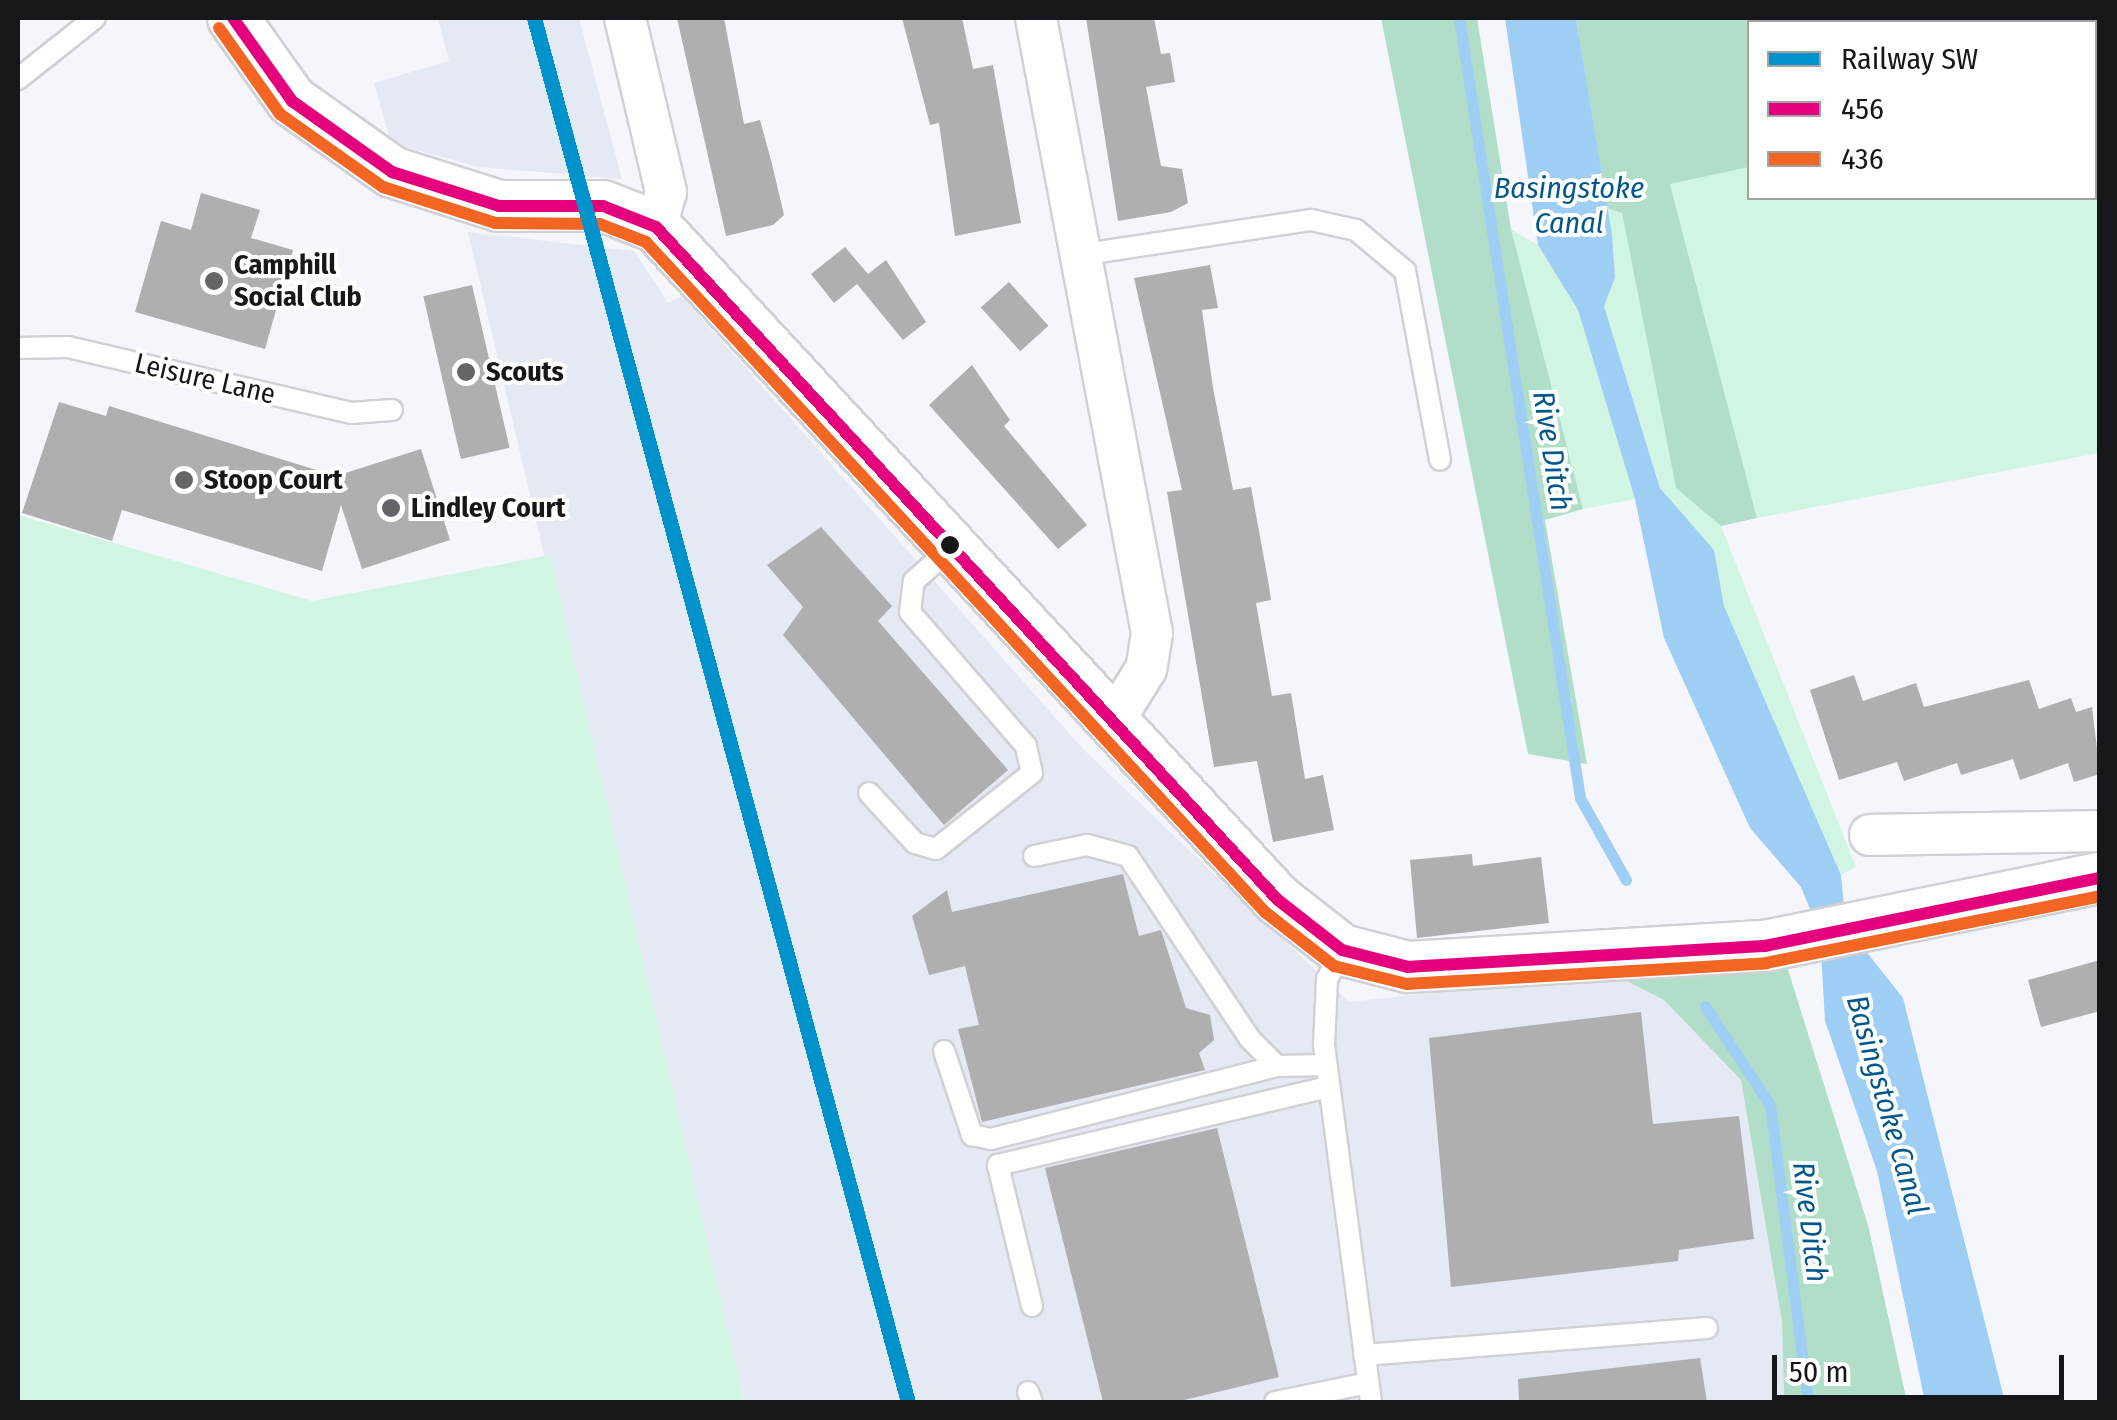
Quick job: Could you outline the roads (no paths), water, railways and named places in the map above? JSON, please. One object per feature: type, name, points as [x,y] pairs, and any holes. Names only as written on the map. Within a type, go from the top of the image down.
[{"type":"street","points":[[232,18],[292,101],[392,172],[499,206],[603,206],[656,227],[1278,900],[1342,950],[1408,967],[1766,946],[1876,918],[2100,878]]},
{"type":"street","points":[[625,18],[666,192],[656,227]]},
{"type":"street","points":[[1036,18],[1152,633],[1146,670],[1113,722]]},
{"type":"street","points":[[1870,836],[2100,832]]},
{"type":"lane","points":[[18,79],[95,18]]},
{"type":"lane","points":[[1079,255],[1311,220],[1356,230],[1404,270],[1440,460]]},
{"type":"lane","name":"Leisure Lane","points":[[18,348],[68,347],[351,413],[392,410]]},
{"type":"lane","points":[[869,793],[915,842],[936,849],[1032,773],[1026,746],[910,612],[914,580],[952,546]]},
{"type":"lane","points":[[1034,856],[1086,846],[1128,856],[1276,1066]]},
{"type":"lane","points":[[1275,1402],[1369,1393],[1326,1066],[1323,1003],[1342,950]]},
{"type":"lane","points":[[944,1051],[972,1135],[991,1139],[1276,1066],[1326,1066]]},
{"type":"lane","points":[[1032,1306],[998,1165],[1329,1087]]},
{"type":"lane","points":[[1364,1355],[1708,1328]]},
{"type":"water","name":"Basingstoke Canal","points":[[1505,18],[1576,18],[1612,235],[1615,278],[1604,306],[1660,488],[1714,550],[1724,606],[1841,875],[1846,926],[1903,998],[2005,1402],[1925,1402],[1877,1171],[1825,1021],[1820,934],[1801,887],[1750,828],[1664,638],[1635,499],[1578,310],[1538,245]]},
{"type":"waterway","name":"Rive Ditch","points":[[1459,18],[1580,798],[1626,880]]},
{"type":"waterway","name":"Rive Ditch","points":[[1705,1006],[1770,1105],[1808,1402]]},
{"type":"rail line","name":"SW","points":[[534,18],[908,1402]]},
{"type":"place","name":"Camphill Social Club","points":[[214,281]]},
{"type":"place","name":"Scouts","points":[[466,372]]},
{"type":"place","name":"Stoop Court","points":[[184,480]]},
{"type":"place","name":"Lindley Court","points":[[391,508]]}]
